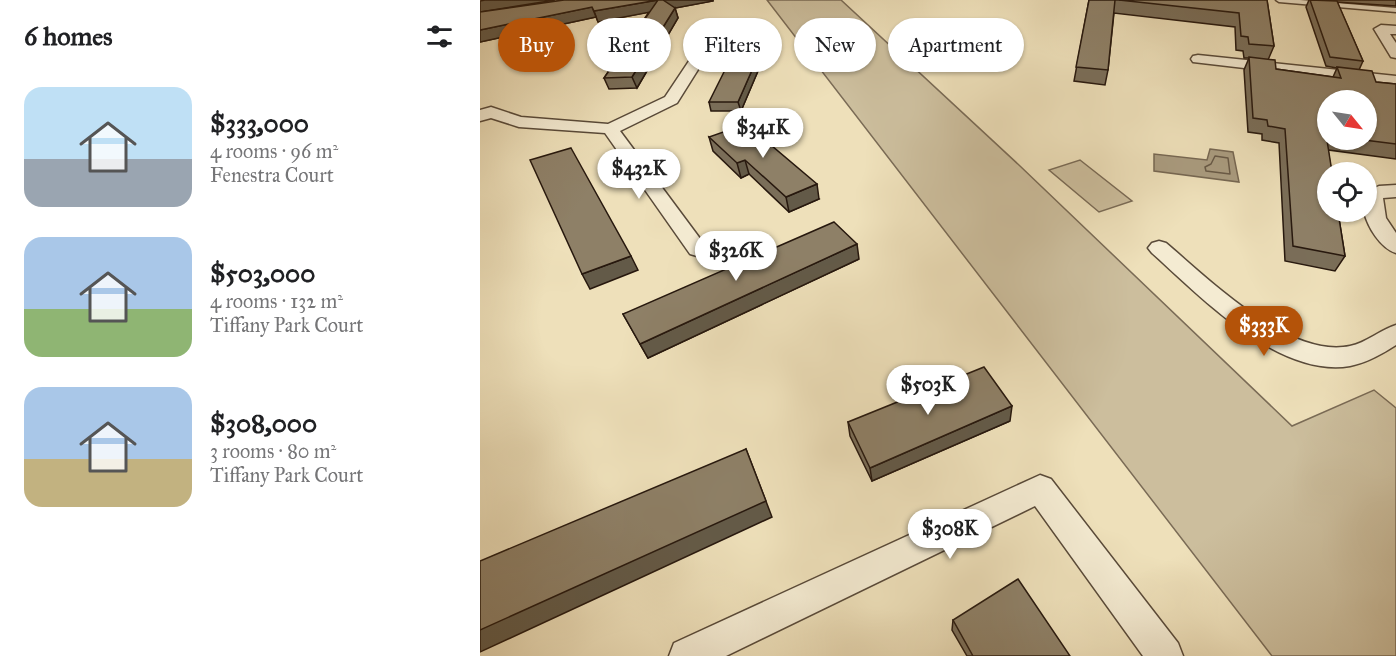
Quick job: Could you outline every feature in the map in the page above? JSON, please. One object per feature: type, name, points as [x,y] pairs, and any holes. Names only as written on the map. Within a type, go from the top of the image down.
[{"type":"street","points":[[1396,30],[1381,28],[1396,54]]},
{"type":"street","points":[[1198,59],[1396,81]]},
{"type":"street","points":[[484,112],[519,122],[569,123],[610,129],[671,100],[689,72]]},
{"type":"street","points":[[610,129],[697,249]]},
{"type":"street","points":[[1396,192],[1379,192],[1373,196],[1372,213],[1376,222],[1396,246]]},
{"type":"street","points":[[1159,248],[1260,332],[1294,348],[1327,357],[1349,357],[1396,334]]},
{"type":"street","points":[[687,656],[1040,489],[1165,656]]},
{"type":"lane","points":[[1278,0],[1396,10]]},
{"type":"shaded area","points":[[767,0],[841,0],[860,18],[794,18],[794,35]]},
{"type":"shaded area","points":[[876,32],[888,44],[888,72],[919,72],[1292,426],[1374,390],[1396,408],[1396,656],[1272,656],[822,72],[876,72]]},
{"type":"shaded area","points":[[1080,160],[1132,201],[1099,212],[1049,170]]},
{"type":"water","points":[[1210,149],[1233,152],[1239,182],[1154,171],[1154,154],[1207,160]]},
{"type":"building","points":[[564,0],[658,0],[594,11],[592,7],[538,18],[498,18],[498,26],[480,30],[480,12]]},
{"type":"building","points":[[658,0],[663,0],[675,8],[669,18],[646,18]]},
{"type":"building","points":[[1089,0],[1115,0],[1108,70],[1076,67]]},
{"type":"building","points":[[1119,0],[1267,0],[1274,46],[1249,44],[1248,37],[1241,36],[1239,13]]},
{"type":"building","points":[[1310,0],[1337,1],[1363,61],[1330,57]]},
{"type":"building","points":[[1249,57],[1275,60],[1276,69],[1341,78],[1337,67],[1372,71],[1376,82],[1396,84],[1396,144],[1377,142],[1377,90],[1317,90],[1317,150],[1329,150],[1330,162],[1317,162],[1317,222],[1340,222],[1345,256],[1293,246],[1285,129],[1268,126],[1267,120],[1253,118]]},
{"type":"building","points":[[608,72],[635,72],[632,77],[604,78]]},
{"type":"building","points":[[724,72],[751,72],[738,102],[709,102]]},
{"type":"building","points":[[746,124],[817,184],[786,197],[745,160],[737,163],[709,137]]},
{"type":"building","points":[[571,148],[631,256],[582,274],[530,160]]},
{"type":"building","points":[[834,222],[857,244],[640,344],[623,314]]},
{"type":"building","points":[[984,367],[1012,406],[870,468],[848,422]]},
{"type":"building","points":[[746,449],[766,501],[480,630],[480,561]]},
{"type":"building","points":[[1018,579],[1070,656],[973,656],[953,620]]}]
